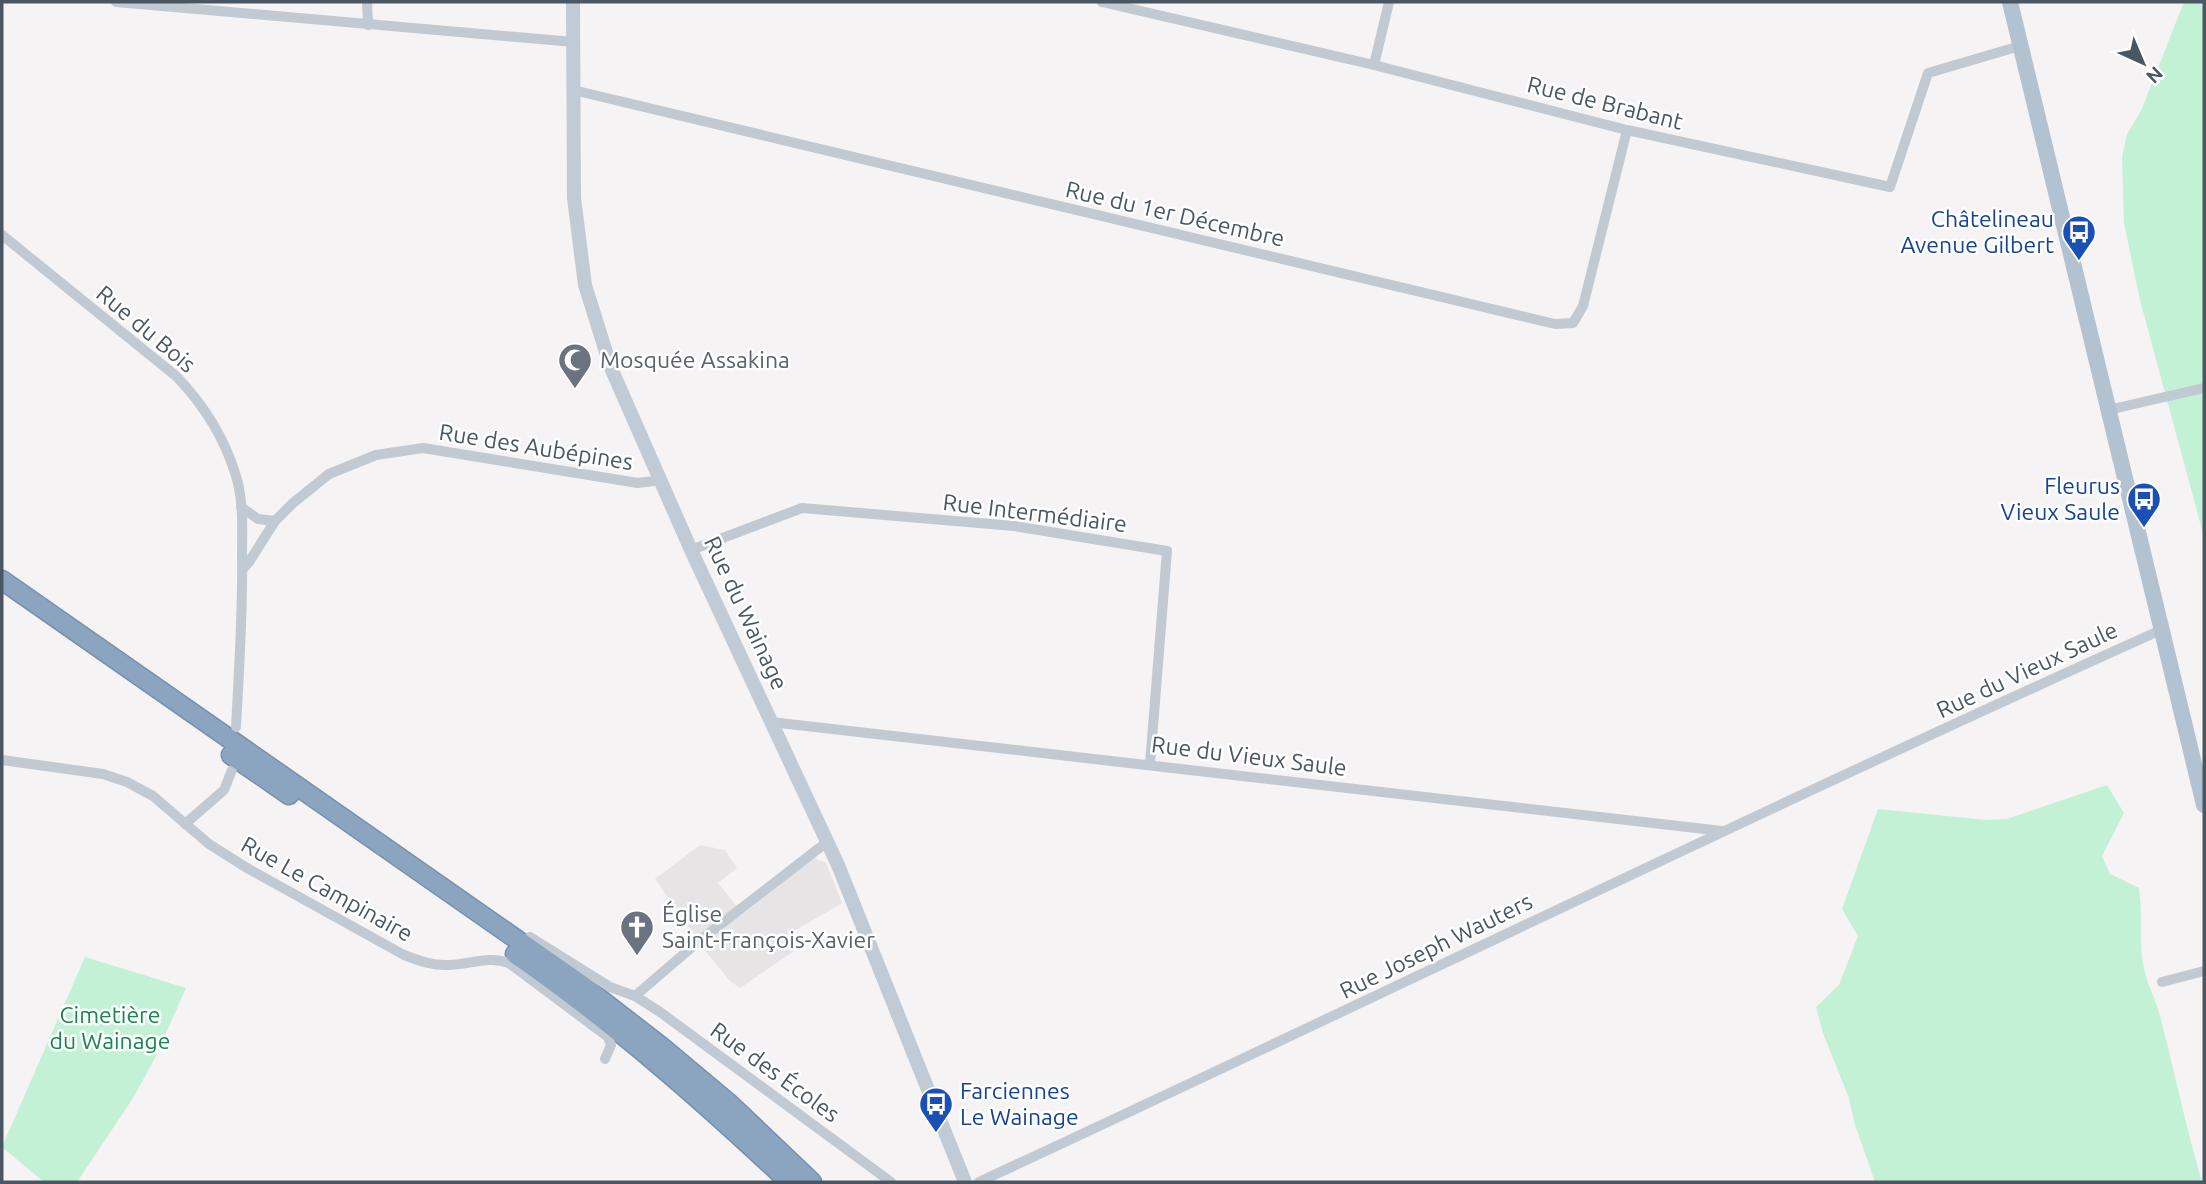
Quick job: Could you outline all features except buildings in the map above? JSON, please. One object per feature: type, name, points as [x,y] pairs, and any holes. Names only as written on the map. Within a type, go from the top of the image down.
[{"type":"highway","points":[[2,580],[582,985],[730,1104],[812,1182]]},
{"type":"highway","points":[[2,595],[532,966],[719,1116],[789,1182]]},
{"type":"main road","points":[[2010,2],[2204,805]]},
{"type":"street","points":[[116,2],[170,4],[368,26],[574,43]]},
{"type":"street","points":[[367,2],[368,26]]},
{"type":"street","name":"Rue du Wainage","points":[[573,2],[574,198],[585,285],[611,368],[691,550],[827,842],[965,1182]]},
{"type":"street","name":"Rue de Brabant","points":[[1102,2],[1374,65],[1628,130],[1890,187],[1928,73],[2020,46]]},
{"type":"street","points":[[1374,65],[1389,2]]},
{"type":"street","name":"Rue du 1er Décembre","points":[[573,90],[1555,324],[1573,323],[1583,306],[1628,130]]},
{"type":"street","name":"Rue du Bois","points":[[2,235],[176,376],[194,394],[224,446],[237,477],[241,508],[243,569],[236,727]]},
{"type":"street","points":[[2108,410],[2204,388]]},
{"type":"street","name":"Rue des Aubépines","points":[[243,569],[275,521],[293,503],[329,474],[376,455],[423,448],[638,484],[661,480]]},
{"type":"street","points":[[241,508],[258,519],[275,521]]},
{"type":"street","name":"Rue Intermédiaire","points":[[691,550],[802,508],[1014,526],[1167,551],[1150,764]]},
{"type":"street","name":"Rue du Vieux Saule","points":[[1910,745],[2161,630]]},
{"type":"street","name":"Rue du Vieux Saule","points":[[771,722],[1722,831]]},
{"type":"street","name":"Rue Joseph Wauters","points":[[979,1182],[1910,745]]},
{"type":"street","name":"Rue Le Campinaire","points":[[2,760],[103,774],[127,782],[153,796],[209,844],[247,868],[404,955],[429,964],[446,966],[490,958],[509,963],[608,1037],[611,1045],[605,1059]]},
{"type":"street","points":[[185,824],[224,790],[232,771]]},
{"type":"street","points":[[635,996],[699,941],[827,842]]},
{"type":"street","name":"Rue des Écoles","points":[[530,937],[610,987],[635,996],[891,1182]]},
{"type":"street","points":[[2162,982],[2204,971]]},
{"type":"shaded area","points":[[700,845],[725,850],[737,868],[718,883],[743,914],[813,857],[826,863],[842,903],[786,936],[794,951],[740,988],[729,980],[703,948],[655,879]]},
{"type":"green space","points":[[2184,2],[2204,2],[2204,537],[2140,300],[2124,223],[2122,157],[2127,134],[2141,111]]},
{"type":"green space","points":[[2107,785],[2124,813],[2102,856],[2110,874],[2139,888],[2144,969],[2159,1013],[2202,1182],[1875,1182],[1855,1125],[1849,1098],[1823,1033],[1816,1007],[1839,985],[1858,936],[1842,909],[1878,809],[1986,820],[2007,819]]},
{"type":"green space","name":"Cimetière du Wainage","points":[[85,957],[186,988],[154,1060],[133,1098],[77,1182],[44,1182],[2,1147]]},
{"type":"place","name":"Châtelineau Avenue Gilbert","points":[[2079,262]]},
{"type":"place","name":"Mosquée Assakina","points":[[575,390]]},
{"type":"place","name":"Fleurus Vieux Saule","points":[[2144,529]]},
{"type":"place","name":"Église Saint-François-Xavier","points":[[637,957]]},
{"type":"place","name":"Farciennes Le Wainage","points":[[936,1134]]}]
